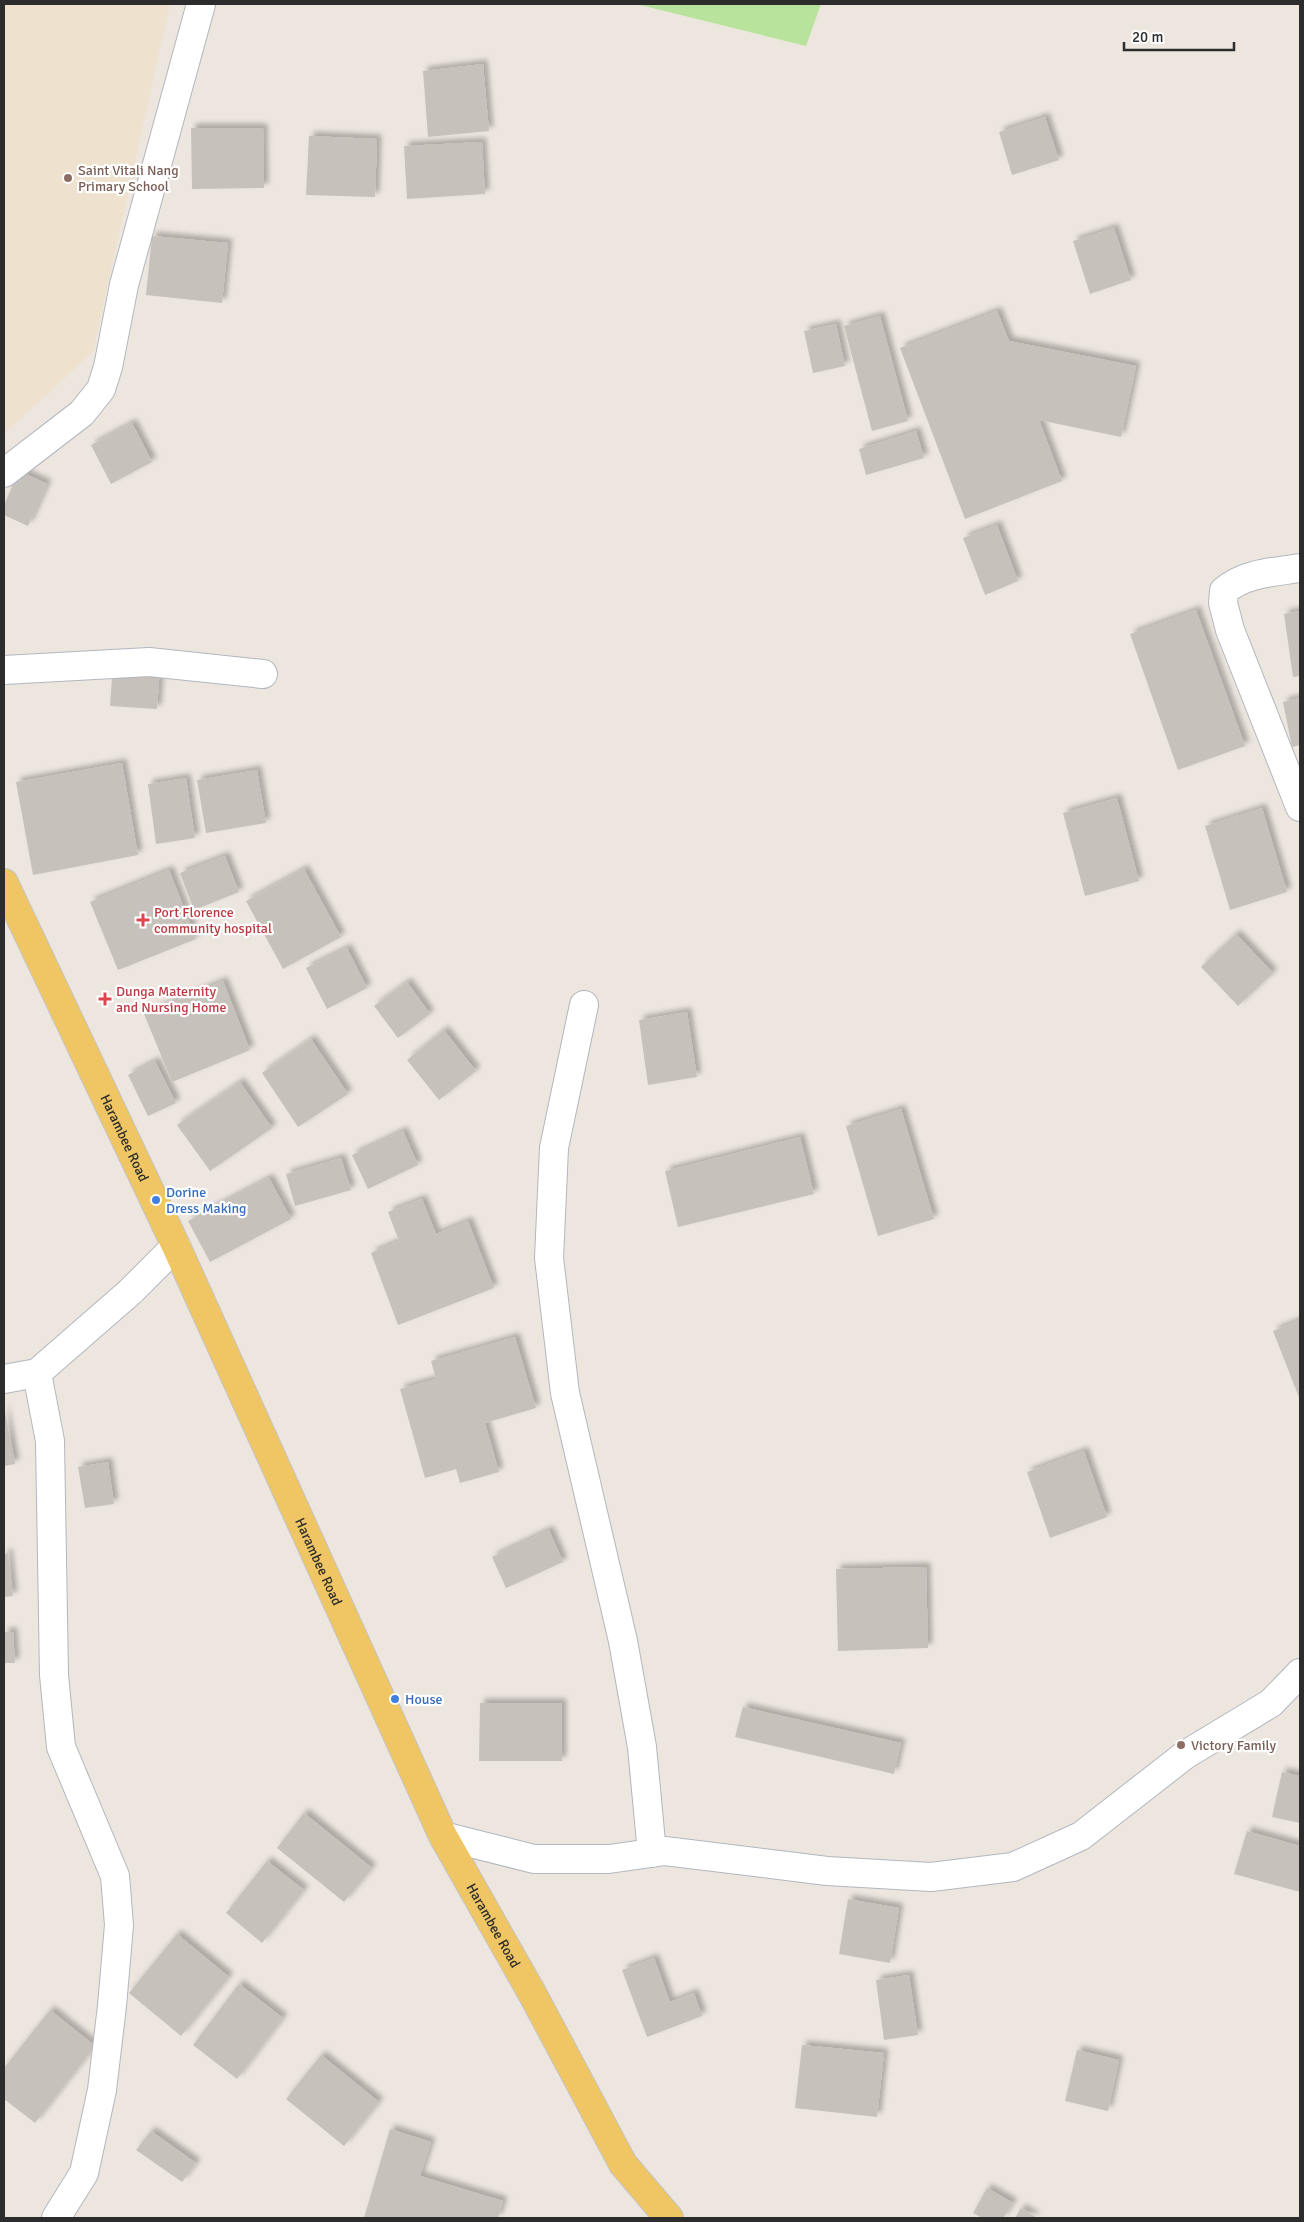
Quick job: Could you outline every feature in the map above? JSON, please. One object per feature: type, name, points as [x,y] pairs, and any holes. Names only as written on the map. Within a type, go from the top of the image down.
[{"type":"main road","name":"Harambee Road","points":[[4,883],[176,1246],[443,1836],[533,1995],[623,2164],[669,2218]]},
{"type":"street","points":[[4,472],[82,412],[101,388],[108,367],[124,285],[201,4]]},
{"type":"street","points":[[1300,568],[1259,575],[1235,582],[1224,591],[1223,604],[1230,630],[1300,807]]},
{"type":"street","points":[[4,670],[149,662],[263,674]]},
{"type":"street","points":[[584,1005],[554,1148],[548,1258],[565,1393],[623,1641],[642,1747],[652,1853]]},
{"type":"street","points":[[4,1379],[37,1372],[130,1292],[176,1246]]},
{"type":"street","points":[[37,1372],[50,1441],[54,1676],[61,1747],[115,1876],[119,1925],[102,2090],[84,2174],[56,2218]]},
{"type":"street","points":[[443,1836],[534,1859],[609,1859],[665,1851],[827,1870],[931,1877],[1013,1867],[1081,1836],[1186,1755],[1272,1703],[1300,1673]]},
{"type":"shaded area","name":"Saint Vitali Nang Primary School","points":[[4,4],[170,4],[93,352],[4,434]]},
{"type":"green space","points":[[636,4],[821,4],[806,46]]},
{"type":"building","points":[[483,64],[489,131],[428,137],[423,71]]},
{"type":"building","points":[[1045,117],[1059,160],[1012,175],[999,132]]},
{"type":"building","points":[[191,128],[263,128],[264,188],[192,189]]},
{"type":"building","points":[[309,136],[377,139],[375,197],[306,195]]},
{"type":"building","points":[[482,142],[485,194],[407,199],[404,146]]},
{"type":"building","points":[[1114,228],[1131,280],[1090,294],[1073,241]]},
{"type":"building","points":[[152,236],[228,243],[222,303],[146,295]]},
{"type":"building","points":[[997,311],[1009,341],[1136,366],[1121,437],[1039,420],[1062,481],[965,519],[900,348]]},
{"type":"building","points":[[880,316],[908,421],[872,431],[844,326]]},
{"type":"building","points":[[836,324],[845,366],[813,373],[804,331]]},
{"type":"building","points":[[132,423],[152,462],[111,484],[91,445]]},
{"type":"building","points":[[916,431],[924,458],[866,475],[859,449]]},
{"type":"building","points":[[19,471],[47,484],[28,526],[4,515],[4,505]]},
{"type":"building","points":[[997,525],[1018,581],[985,595],[963,538]]},
{"type":"building","points":[[1196,610],[1245,746],[1178,770],[1130,634]]},
{"type":"building","points":[[1300,611],[1300,676],[1293,677],[1284,614]]},
{"type":"building","points":[[113,664],[160,667],[157,709],[110,706]]},
{"type":"building","points":[[1300,698],[1300,745],[1292,747],[1283,702]]},
{"type":"building","points":[[122,763],[138,855],[33,875],[16,782]]},
{"type":"building","points":[[257,770],[266,823],[206,833],[197,780]]},
{"type":"building","points":[[186,778],[195,838],[156,844],[148,784]]},
{"type":"building","points":[[1117,798],[1139,881],[1085,896],[1063,813]]},
{"type":"building","points":[[1262,808],[1287,892],[1230,910],[1205,826]]},
{"type":"building","points":[[225,856],[239,892],[194,910],[180,873]]},
{"type":"building","points":[[304,869],[341,937],[283,969],[246,901]]},
{"type":"building","name":"Port Florence community hospital","points":[[169,870],[196,939],[118,970],[90,902]]},
{"type":"building","points":[[1236,934],[1273,973],[1238,1006],[1201,967]]},
{"type":"building","points":[[347,948],[367,988],[327,1009],[306,968]]},
{"type":"building","points":[[223,981],[250,1050],[172,1082],[144,1014]]},
{"type":"building","points":[[407,982],[430,1014],[398,1038],[374,1006]]},
{"type":"building","points":[[687,1012],[697,1077],[648,1085],[639,1020]]},
{"type":"building","points":[[444,1030],[476,1071],[439,1100],[407,1060]]},
{"type":"building","points":[[311,1039],[348,1094],[298,1127],[262,1073]]},
{"type":"building","points":[[155,1061],[176,1103],[148,1116],[128,1075]]},
{"type":"building","points":[[240,1082],[272,1128],[210,1171],[177,1125]]},
{"type":"building","points":[[901,1109],[934,1219],[878,1236],[846,1126]]},
{"type":"building","points":[[403,1131],[418,1165],[368,1189],[352,1155]]},
{"type":"building","points":[[800,1137],[814,1194],[678,1227],[665,1171]]},
{"type":"building","points":[[341,1158],[351,1190],[295,1206],[286,1174]]},
{"type":"building","points":[[269,1178],[291,1219],[210,1262],[188,1221]]},
{"type":"building","points":[[422,1199],[436,1234],[468,1221],[494,1288],[398,1325],[371,1253],[399,1241],[388,1212]]},
{"type":"building","points":[[1300,1320],[1300,1400],[1273,1331]]},
{"type":"building","points":[[515,1337],[536,1408],[485,1423],[499,1472],[460,1483],[456,1469],[425,1478],[400,1389],[436,1379],[431,1361]]},
{"type":"building","points":[[4,1407],[15,1464],[4,1466]]},
{"type":"building","points":[[1084,1451],[1107,1517],[1050,1538],[1027,1472]]},
{"type":"building","points":[[108,1462],[114,1504],[85,1508],[78,1467]]},
{"type":"building","points":[[549,1530],[563,1562],[506,1588],[492,1557]]},
{"type":"building","points":[[8,1553],[13,1596],[4,1597],[4,1554]]},
{"type":"building","points":[[926,1567],[928,1648],[838,1651],[836,1569]]},
{"type":"building","points":[[4,1632],[13,1632],[15,1663],[4,1663]]},
{"type":"building","points":[[480,1703],[562,1703],[562,1761],[479,1761]]},
{"type":"building","points":[[743,1707],[901,1743],[894,1774],[735,1737]]},
{"type":"building","points":[[1282,1772],[1300,1776],[1300,1823],[1272,1817]]},
{"type":"building","points":[[304,1813],[372,1868],[344,1902],[277,1848]]},
{"type":"building","points":[[1247,1831],[1300,1846],[1300,1892],[1234,1874]]},
{"type":"building","points":[[267,1861],[304,1890],[262,1943],[226,1913]]},
{"type":"building","points":[[848,1899],[899,1908],[890,1963],[839,1954]]},
{"type":"building","points":[[177,1934],[229,1977],[181,2036],[129,1993]]},
{"type":"building","points":[[654,1958],[670,2002],[694,1993],[702,2016],[647,2037],[622,1970]]},
{"type":"building","points":[[909,1975],[918,2035],[884,2040],[876,1980]]},
{"type":"building","points":[[239,1984],[283,2018],[237,2079],[193,2045]]},
{"type":"building","points":[[50,2010],[95,2046],[35,2123],[4,2099],[4,2068]]},
{"type":"building","points":[[802,2045],[884,2053],[877,2117],[795,2108]]},
{"type":"building","points":[[1077,2050],[1119,2060],[1108,2111],[1065,2101]]},
{"type":"building","points":[[321,2055],[379,2102],[344,2146],[286,2099]]},
{"type":"building","points":[[390,2129],[431,2142],[420,2176],[503,2201],[498,2218],[364,2218]]},
{"type":"building","points":[[151,2131],[196,2163],[182,2182],[136,2150]]},
{"type":"building","points":[[987,2188],[1013,2203],[1003,2218],[982,2218],[973,2213]]},
{"type":"building","points":[[1021,2208],[1037,2218],[1015,2218]]},
{"type":"place","name":"Saint Vitali Nang Primary School","points":[[68,178]]},
{"type":"place","name":"Port Florence community hospital","points":[[143,920]]},
{"type":"place","name":"Dunga Maternity and Nursing Home","points":[[105,999]]},
{"type":"place","name":"Dorine Dress Making","points":[[156,1200]]},
{"type":"place","name":"House","points":[[395,1699]]},
{"type":"place","name":"Victory Family","points":[[1181,1745]]}]
